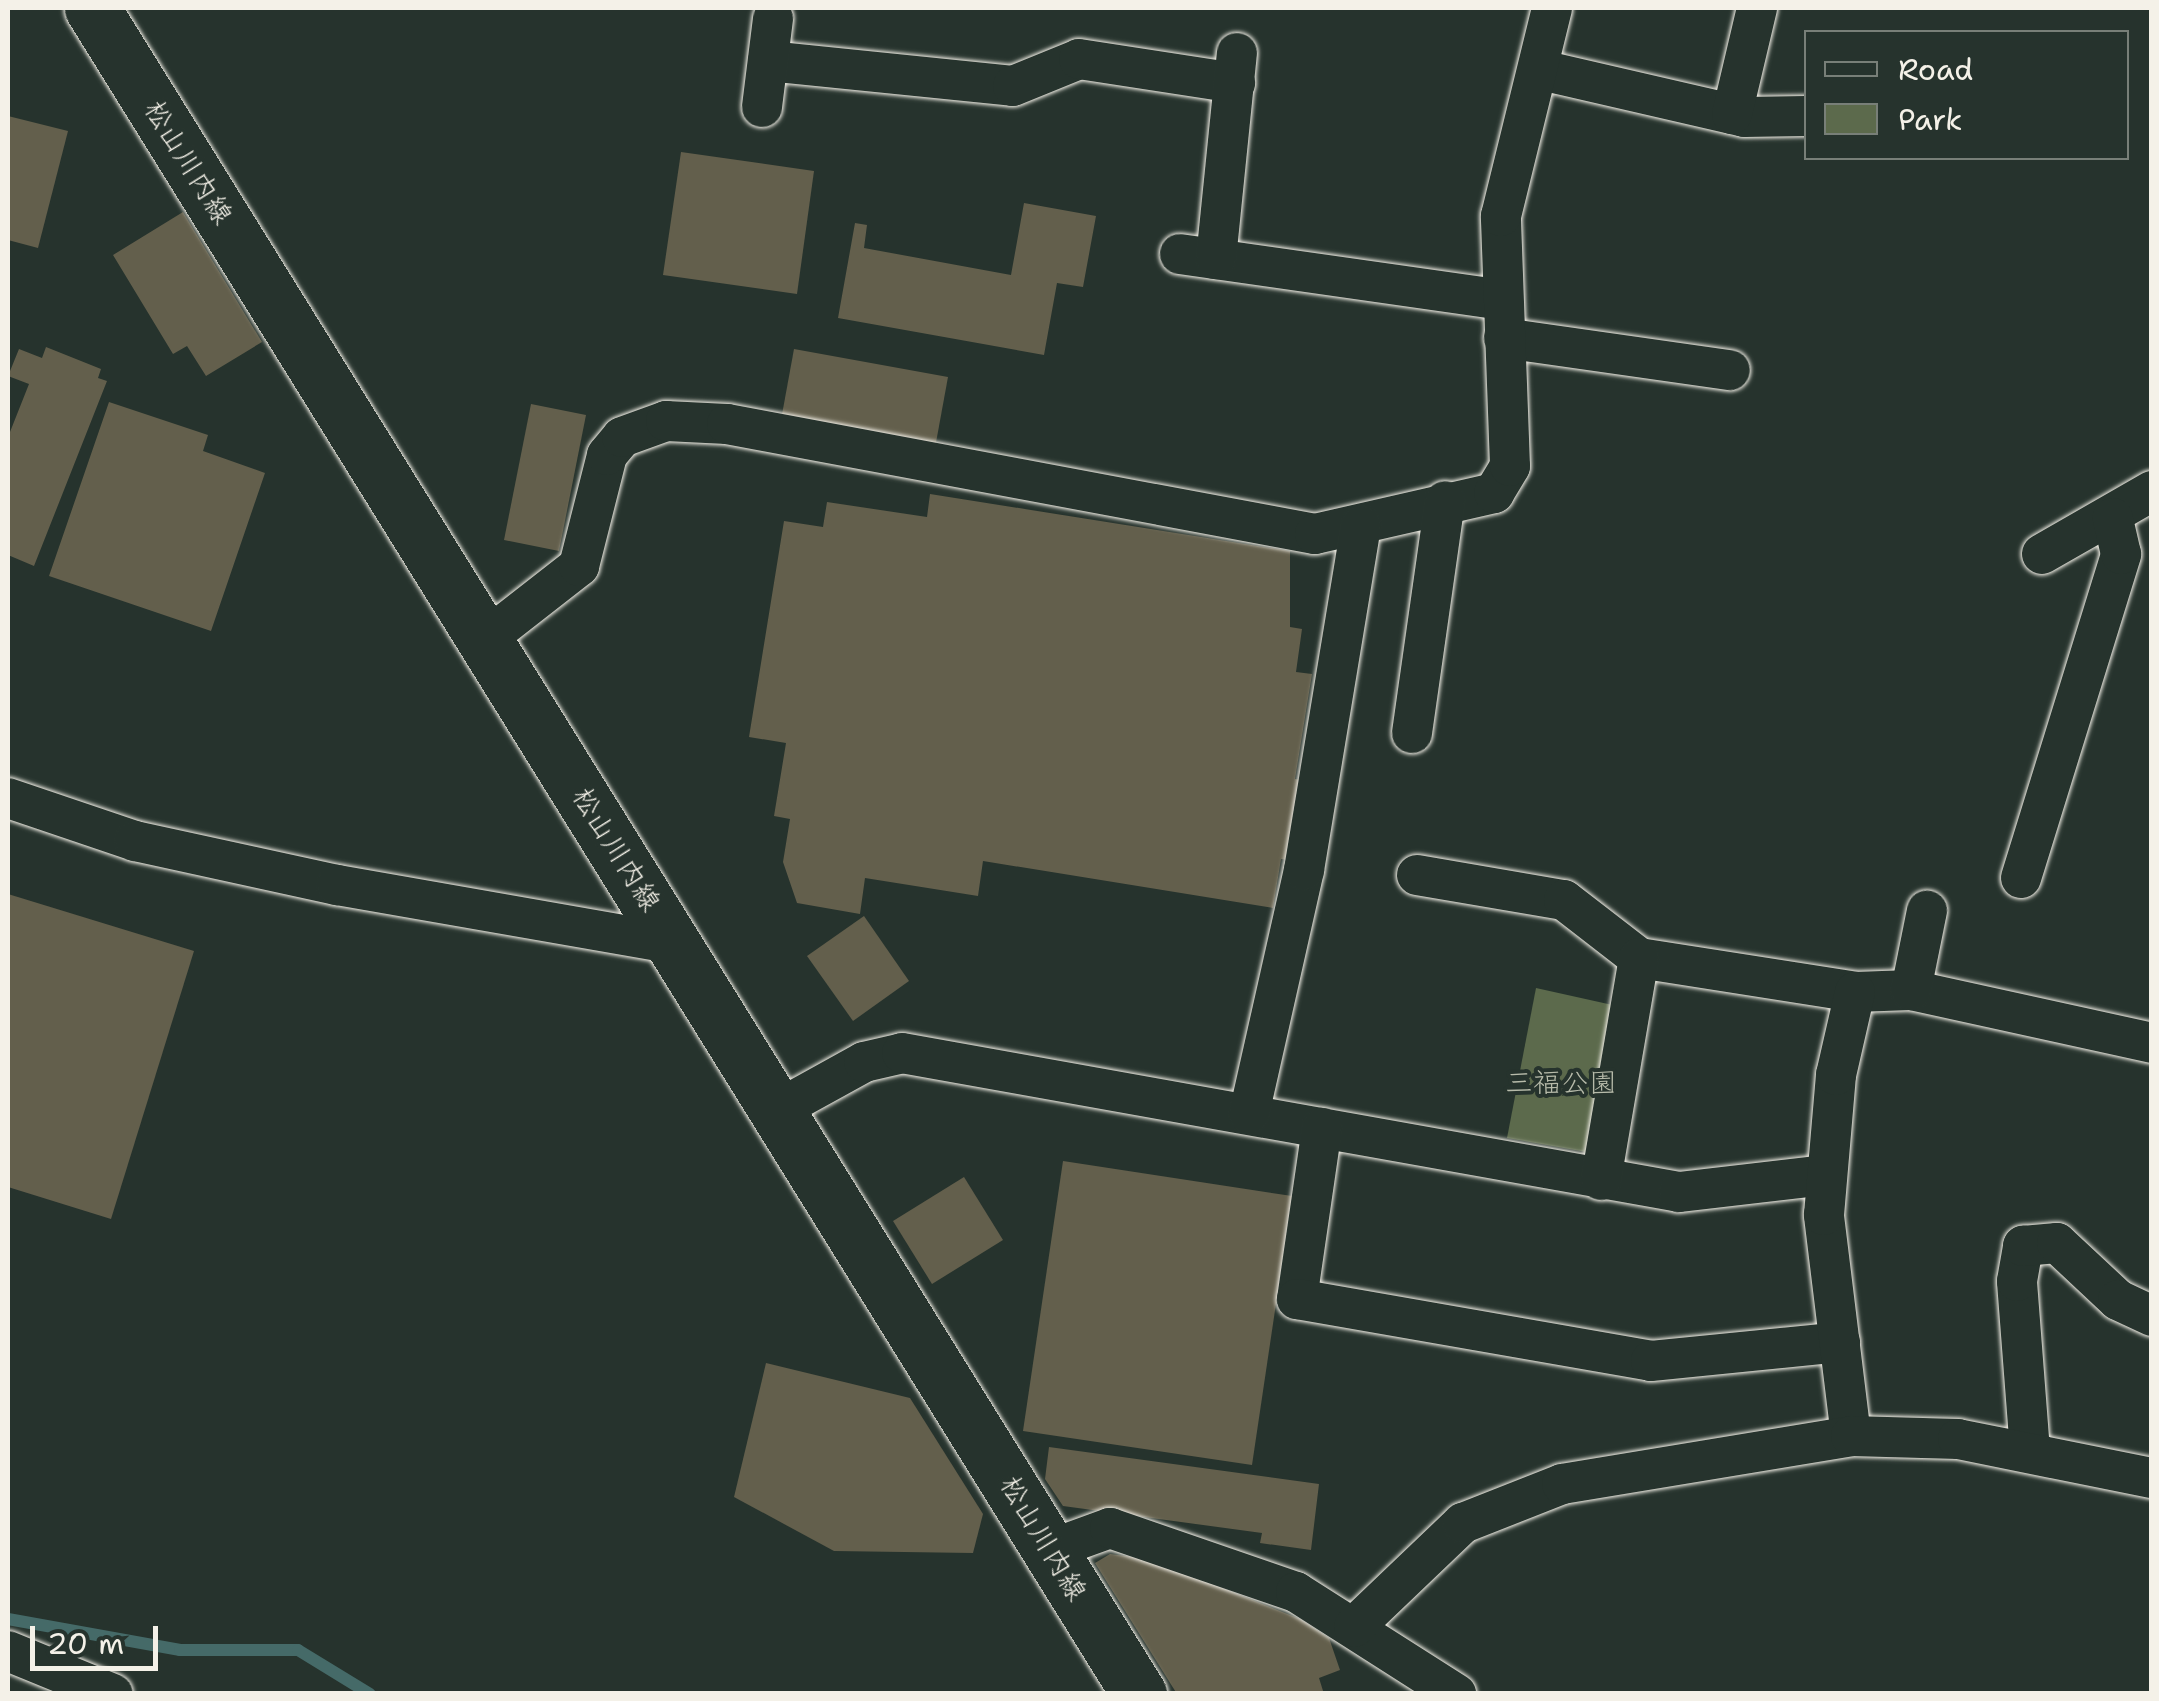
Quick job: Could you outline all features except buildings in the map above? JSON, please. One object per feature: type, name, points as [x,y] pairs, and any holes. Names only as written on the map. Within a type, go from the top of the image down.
[{"type":"main road","name":"松山川内線","points":[[92,8],[487,638],[1139,1694]]},
{"type":"street","points":[[487,638],[578,566],[606,455],[622,437],[666,421],[727,424],[1314,534],[1361,526],[1445,501],[1494,493],[1510,466],[1503,319],[1510,160],[1541,70],[1552,8]]},
{"type":"street","points":[[1732,114],[1757,8]]},
{"type":"street","points":[[762,107],[773,19]]},
{"type":"street","points":[[768,61],[1013,86],[1079,60],[1236,68],[1198,257],[1730,370]]},
{"type":"street","points":[[1541,70],[1732,114],[1804,116]]},
{"type":"street","points":[[2042,554],[2113,518],[2152,491]]},
{"type":"street","points":[[1412,733],[1445,501]]},
{"type":"street","points":[[2021,878],[2120,554],[2113,518]]},
{"type":"street","points":[[1248,1114],[1304,870],[1361,526]]},
{"type":"street","points":[[8,798],[135,841],[318,881],[676,944]]},
{"type":"street","points":[[1417,875],[1564,900],[1639,958],[1855,992],[1911,990],[2152,1043]]},
{"type":"street","points":[[1911,990],[1927,911]]},
{"type":"street","points":[[1601,1180],[1639,958]]},
{"type":"street","points":[[1851,1436],[1826,1175],[1855,992]]},
{"type":"street","points":[[779,1109],[864,1062],[902,1053],[1679,1192],[1826,1175]]},
{"type":"street","points":[[1322,1128],[1297,1299],[1651,1361],[1840,1342]]},
{"type":"street","points":[[2030,1451],[2017,1281],[2023,1246],[2057,1243],[2118,1300],[2152,1316]]},
{"type":"street","points":[[1354,1626],[1463,1523],[1517,1494],[1851,1436],[2030,1451],[2152,1478]]},
{"type":"street","points":[[1052,1549],[1110,1528],[1296,1592],[1456,1694]]},
{"type":"street","points":[[8,1651],[113,1694]]},
{"type":"green space","name":"三福公園","points":[[1536,988],[1617,1006],[1592,1153],[1507,1138]]},
{"type":"waterway","points":[[8,1619],[180,1650],[298,1650],[370,1694]]}]
